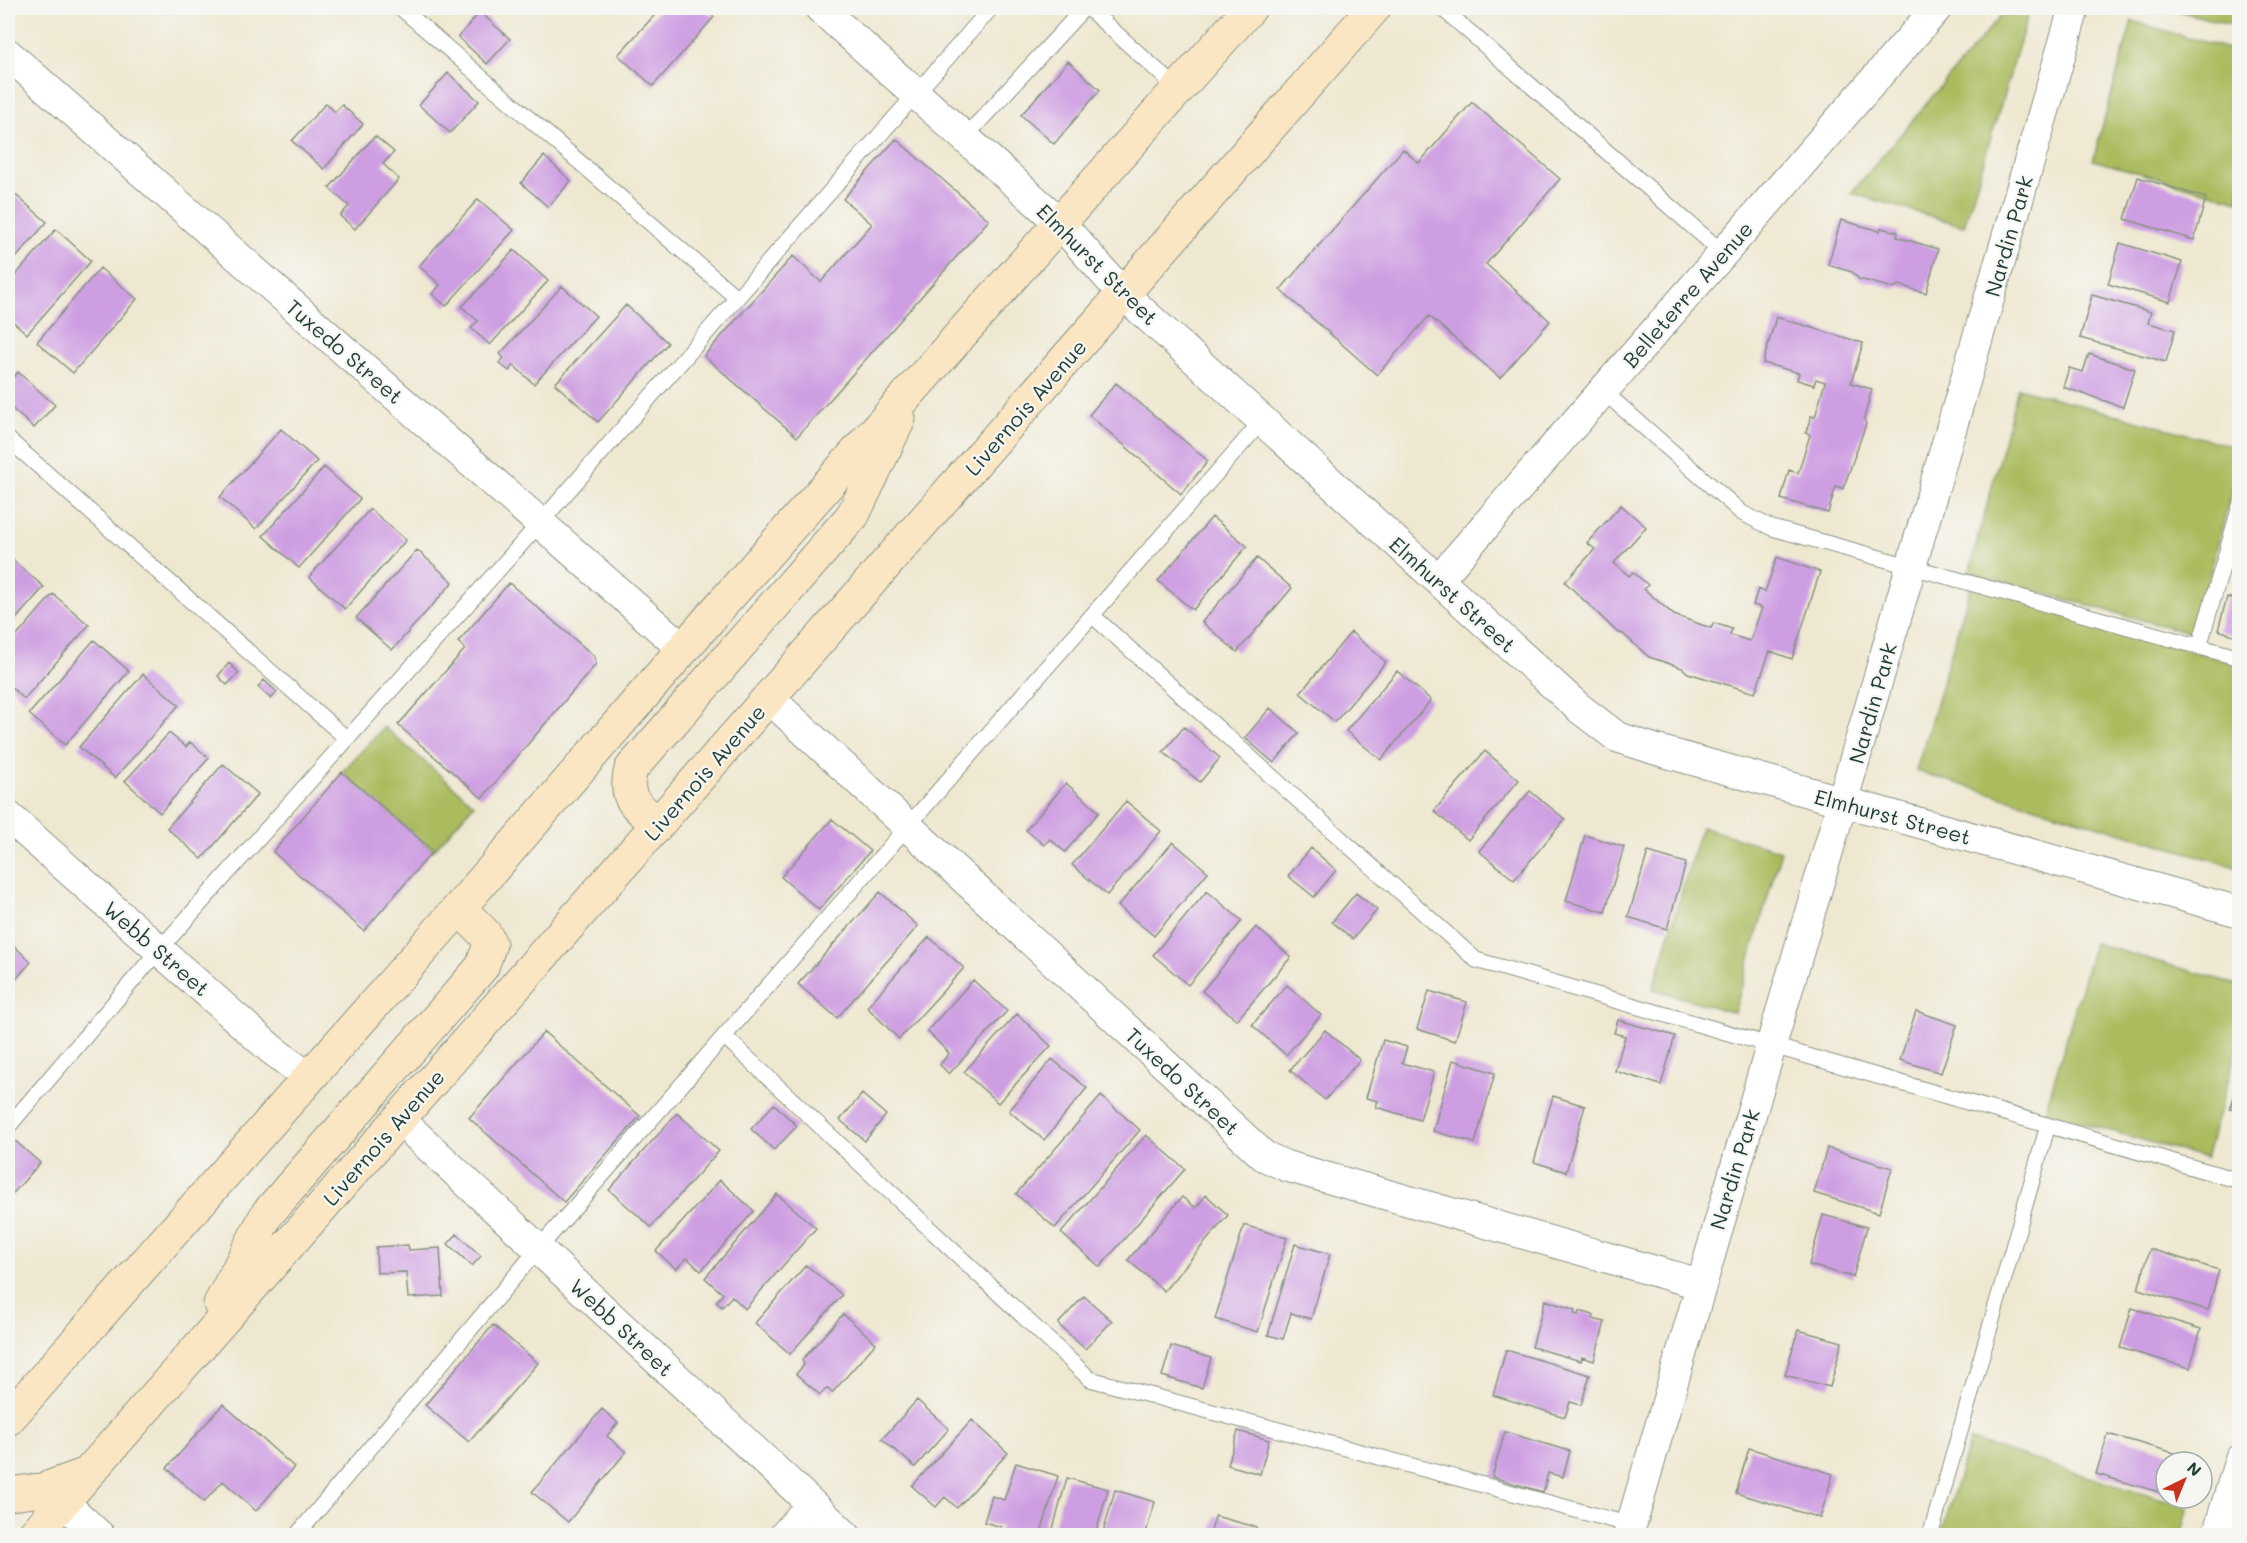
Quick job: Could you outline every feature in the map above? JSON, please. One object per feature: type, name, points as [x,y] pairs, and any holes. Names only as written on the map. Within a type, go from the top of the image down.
[{"type":"main road","points":[[8,1419],[459,908],[917,383],[1250,8]]},
{"type":"main road","points":[[1297,95],[1346,8]]},
{"type":"main road","name":"Livernois Avenue","points":[[33,1536],[1374,8]]},
{"type":"main road","points":[[657,823],[631,800],[627,792],[630,770],[853,515],[917,383]]},
{"type":"main road","points":[[197,1348],[267,1214],[482,967],[490,944],[485,934],[459,908]]},
{"type":"main road","points":[[8,1494],[42,1490],[85,1475]]},
{"type":"street","name":"Elmhurst Street","points":[[820,8],[1059,222],[1123,294],[1579,708],[1617,737],[1843,803],[2240,912]]},
{"type":"street","name":"Belleterre Avenue","points":[[1438,580],[1937,8]]},
{"type":"street","name":"Nardin Park","points":[[1629,1530],[2074,8]]},
{"type":"street","name":"Tuxedo Street","points":[[8,54],[683,649]]},
{"type":"street","name":"Tuxedo Street","points":[[769,698],[1264,1156],[1286,1166],[1700,1284]]},
{"type":"street","name":"Webb Street","points":[[8,816],[272,1049],[308,1077]]},
{"type":"street","name":"Webb Street","points":[[398,1118],[846,1536]]},
{"type":"street","points":[[2217,1536],[2240,1459]]},
{"type":"street","points":[[62,1501],[100,1536]]},
{"type":"street","points":[[784,1536],[812,1504]]},
{"type":"lane","points":[[401,8],[737,298]]},
{"type":"lane","points":[[8,1126],[159,950],[540,523],[991,8]]},
{"type":"lane","points":[[965,137],[1086,8],[1178,89]]},
{"type":"lane","points":[[1442,8],[1723,253]]},
{"type":"lane","points":[[1603,391],[1742,513],[1772,528],[2240,658]]},
{"type":"lane","points":[[296,1536],[538,1249],[1263,421]]},
{"type":"lane","points":[[8,439],[347,739]]},
{"type":"lane","points":[[2199,647],[2240,506]]},
{"type":"lane","points":[[1093,616],[1476,960],[2240,1181]]},
{"type":"lane","points":[[725,1036],[1090,1379],[1629,1530]]},
{"type":"lane","points":[[1930,1536],[2048,1125]]},
{"type":"green space","points":[[2007,8],[2019,8],[2029,12],[1964,226],[1851,193]]},
{"type":"green space","points":[[2167,8],[2239,8],[2239,27]]},
{"type":"green space","points":[[2132,21],[2239,52],[2239,201],[2093,160]]},
{"type":"green space","points":[[2018,388],[2239,448],[2239,464],[2194,634],[1969,573]]},
{"type":"green space","points":[[1971,585],[2239,665],[2239,868],[1916,771]]},
{"type":"green space","points":[[384,727],[474,804],[433,851],[342,772]]},
{"type":"green space","points":[[1701,827],[1781,851],[1734,1013],[1653,989]]},
{"type":"green space","points":[[2094,943],[2239,985],[2239,1042],[2206,1158],[2045,1112]]},
{"type":"green space","points":[[1970,1440],[2154,1497],[2154,1510],[2188,1510],[2181,1535],[1941,1535]]},
{"type":"building","points":[[661,8],[703,8],[714,17],[653,86],[618,55]]},
{"type":"building","points":[[480,12],[510,39],[487,64],[458,37]]},
{"type":"building","points":[[1068,61],[1100,90],[1054,144],[1021,115]]},
{"type":"building","points":[[448,73],[479,101],[450,133],[419,105]]},
{"type":"building","points":[[1472,102],[1560,179],[1486,264],[1550,321],[1500,378],[1429,316],[1377,375],[1280,290],[1403,149],[1419,163]]},
{"type":"building","points":[[326,103],[335,112],[342,105],[363,124],[324,169],[292,141]]},
{"type":"building","points":[[375,136],[394,152],[383,164],[399,179],[355,229],[340,216],[349,206],[329,188]]},
{"type":"building","points":[[896,139],[989,220],[797,437],[704,356],[793,256],[821,282],[872,224],[843,199]]},
{"type":"building","points":[[544,156],[571,181],[548,207],[521,183]]},
{"type":"building","points":[[2138,177],[2206,198],[2194,240],[2125,219]]},
{"type":"building","points":[[11,191],[47,222],[8,267],[8,195]]},
{"type":"building","points":[[478,199],[514,230],[446,306],[432,294],[440,285],[419,266]]},
{"type":"building","points":[[1841,220],[1880,231],[1881,228],[1898,232],[1897,237],[1938,249],[1926,293],[1899,285],[1893,288],[1859,279],[1852,272],[1828,265]]},
{"type":"building","points":[[56,229],[91,261],[27,334],[8,317],[8,284]]},
{"type":"building","points":[[2120,243],[2182,262],[2170,302],[2108,284]]},
{"type":"building","points":[[514,250],[548,281],[490,345],[471,328],[478,321],[462,307]]},
{"type":"building","points":[[100,268],[137,299],[73,373],[37,342]]},
{"type":"building","points":[[562,286],[596,316],[534,384],[513,365],[509,371],[499,363],[504,358],[500,354]]},
{"type":"building","points":[[2092,295],[2151,312],[2148,323],[2175,330],[2166,362],[2080,338]]},
{"type":"building","points":[[626,305],[668,343],[598,422],[555,384]]},
{"type":"building","points":[[2240,307],[2240,325],[2234,323]]},
{"type":"building","points":[[1776,317],[1863,343],[1851,383],[1872,389],[1864,418],[1866,424],[1843,489],[1836,486],[1828,513],[1781,499],[1789,470],[1798,473],[1810,435],[1806,433],[1811,416],[1815,417],[1825,382],[1816,379],[1814,385],[1797,380],[1799,373],[1763,363]]},
{"type":"building","points":[[2089,354],[2135,369],[2123,407],[2063,387],[2069,368],[2083,372]]},
{"type":"building","points":[[18,372],[55,405],[34,428],[8,405],[8,383]]},
{"type":"building","points":[[1116,383],[1208,461],[1181,494],[1089,415]]},
{"type":"building","points":[[281,429],[317,461],[256,529],[220,497]]},
{"type":"building","points":[[324,467],[360,499],[299,568],[263,536]]},
{"type":"building","points":[[1621,505],[1646,527],[1614,563],[1629,576],[1633,572],[1648,585],[1644,589],[1674,615],[1711,628],[1714,623],[1732,629],[1730,635],[1750,641],[1762,608],[1753,605],[1758,589],[1765,592],[1777,557],[1820,572],[1792,659],[1770,651],[1755,693],[1688,673],[1682,668],[1649,657],[1623,634],[1617,632],[1565,582],[1595,549],[1587,543]]},
{"type":"building","points":[[370,509],[406,540],[345,609],[309,577]]},
{"type":"building","points":[[1212,517],[1247,546],[1193,610],[1158,581]]},
{"type":"building","points":[[417,550],[453,582],[392,650],[356,618]]},
{"type":"building","points":[[8,556],[44,587],[8,628]]},
{"type":"building","points":[[1257,558],[1292,588],[1237,652],[1202,622]]},
{"type":"building","points":[[509,583],[594,656],[596,664],[482,798],[398,725],[465,649],[458,642]]},
{"type":"building","points":[[53,594],[89,625],[24,699],[8,684],[8,646]]},
{"type":"building","points":[[2227,597],[2240,601],[2240,637],[2218,630]]},
{"type":"building","points":[[1351,632],[1386,662],[1335,722],[1300,693]]},
{"type":"building","points":[[94,640],[129,671],[65,745],[29,714]]},
{"type":"building","points":[[229,663],[239,673],[227,685],[218,676]]},
{"type":"building","points":[[1397,671],[1431,700],[1381,760],[1346,731]]},
{"type":"building","points":[[143,674],[179,705],[115,778],[79,747]]},
{"type":"building","points":[[264,680],[277,692],[271,699],[258,687]]},
{"type":"building","points":[[1270,708],[1299,733],[1274,763],[1245,738]]},
{"type":"building","points":[[1184,727],[1220,758],[1200,782],[1163,752]]},
{"type":"building","points":[[169,733],[186,747],[190,742],[209,758],[160,813],[125,781]]},
{"type":"building","points":[[1485,751],[1519,780],[1468,840],[1434,811]]},
{"type":"building","points":[[223,764],[258,794],[202,859],[167,828]]},
{"type":"building","points":[[342,772],[433,851],[364,931],[273,852]]},
{"type":"building","points":[[1066,783],[1099,812],[1065,852],[1050,839],[1044,845],[1026,830]]},
{"type":"building","points":[[1530,791],[1565,819],[1514,880],[1479,851]]},
{"type":"building","points":[[1126,801],[1161,831],[1107,895],[1072,865]]},
{"type":"building","points":[[832,819],[870,851],[819,910],[781,877]]},
{"type":"building","points":[[1585,835],[1624,847],[1605,912],[1566,901]]},
{"type":"building","points":[[1173,842],[1208,872],[1154,936],[1118,906]]},
{"type":"building","points":[[1311,848],[1336,870],[1314,897],[1288,876]]},
{"type":"building","points":[[1648,852],[1686,863],[1667,929],[1628,917]]},
{"type":"building","points":[[1207,891],[1242,921],[1188,985],[1153,955]]},
{"type":"building","points":[[880,892],[918,926],[837,1018],[798,984]]},
{"type":"building","points":[[1356,893],[1377,910],[1353,939],[1332,922]]},
{"type":"building","points":[[1256,927],[1291,957],[1237,1020],[1202,991]]},
{"type":"building","points":[[929,937],[964,968],[899,1039],[867,1007]]},
{"type":"building","points":[[8,940],[31,962],[8,988]]},
{"type":"building","points":[[973,980],[1007,1011],[949,1074],[940,1065],[949,1053],[927,1031]]},
{"type":"building","points":[[1287,985],[1321,1015],[1286,1055],[1252,1025]]},
{"type":"building","points":[[1429,991],[1467,1002],[1455,1041],[1417,1029]]},
{"type":"building","points":[[1916,1011],[1957,1025],[1941,1073],[1900,1060]]},
{"type":"building","points":[[1017,1014],[1051,1046],[998,1103],[964,1072]]},
{"type":"building","points":[[1618,1020],[1675,1036],[1661,1085],[1615,1071],[1625,1036],[1614,1033]]},
{"type":"building","points":[[1325,1030],[1360,1060],[1325,1100],[1290,1070]]},
{"type":"building","points":[[544,1032],[640,1116],[564,1202],[469,1118]]},
{"type":"building","points":[[1383,1040],[1407,1047],[1402,1063],[1434,1072],[1420,1120],[1376,1107],[1378,1101],[1366,1098]]},
{"type":"building","points":[[1052,1059],[1087,1088],[1044,1140],[1009,1111]]},
{"type":"building","points":[[1453,1060],[1495,1073],[1475,1143],[1433,1131]]},
{"type":"building","points":[[2240,1079],[2240,1112],[2230,1109]]},
{"type":"building","points":[[862,1094],[886,1115],[865,1141],[840,1120]]},
{"type":"building","points":[[1101,1096],[1140,1130],[1055,1228],[1016,1194]]},
{"type":"building","points":[[1553,1096],[1585,1106],[1566,1172],[1534,1162]]},
{"type":"building","points":[[774,1104],[797,1126],[774,1150],[751,1129]]},
{"type":"building","points":[[677,1113],[719,1151],[651,1227],[609,1190]]},
{"type":"building","points":[[1146,1135],[1185,1169],[1100,1267],[1061,1233]]},
{"type":"building","points":[[13,1139],[40,1163],[8,1199],[8,1145]]},
{"type":"building","points":[[1827,1148],[1892,1168],[1879,1213],[1814,1193]]},
{"type":"building","points":[[720,1180],[754,1211],[701,1271],[687,1258],[676,1269],[656,1251]]},
{"type":"building","points":[[777,1194],[816,1228],[745,1309],[732,1296],[722,1307],[716,1302],[723,1294],[705,1278]]},
{"type":"building","points":[[1206,1195],[1228,1215],[1164,1291],[1128,1260],[1182,1197],[1196,1208]]},
{"type":"building","points":[[1823,1215],[1867,1227],[1853,1277],[1809,1265]]},
{"type":"building","points":[[1244,1225],[1287,1238],[1258,1332],[1215,1319]]},
{"type":"building","points":[[457,1234],[481,1256],[472,1266],[448,1244]]},
{"type":"building","points":[[1295,1244],[1330,1254],[1311,1319],[1291,1313],[1283,1339],[1268,1335]]},
{"type":"building","points":[[408,1245],[409,1250],[440,1248],[443,1296],[408,1298],[406,1272],[377,1273],[376,1247]]},
{"type":"building","points":[[2150,1249],[2219,1270],[2208,1310],[2138,1289]]},
{"type":"building","points":[[806,1265],[842,1295],[790,1354],[755,1323]]},
{"type":"building","points":[[1084,1296],[1112,1321],[1085,1349],[1058,1324]]},
{"type":"building","points":[[1545,1300],[1575,1310],[1574,1314],[1578,1315],[1579,1311],[1594,1315],[1593,1319],[1605,1322],[1594,1361],[1582,1357],[1581,1361],[1532,1347]]},
{"type":"building","points":[[2132,1308],[2201,1329],[2190,1368],[2120,1348]]},
{"type":"building","points":[[843,1314],[876,1343],[832,1393],[827,1388],[820,1395],[796,1374],[804,1365],[802,1360]]},
{"type":"building","points":[[493,1325],[538,1363],[469,1442],[425,1405]]},
{"type":"building","points":[[1798,1330],[1842,1342],[1830,1387],[1785,1375]]},
{"type":"building","points":[[1171,1346],[1211,1358],[1202,1388],[1162,1376]]},
{"type":"building","points":[[1506,1350],[1590,1375],[1581,1405],[1570,1402],[1565,1417],[1493,1395]]},
{"type":"building","points":[[917,1400],[949,1429],[915,1467],[882,1439]]},
{"type":"building","points":[[223,1404],[294,1467],[256,1511],[223,1481],[204,1502],[167,1468]]},
{"type":"building","points":[[602,1409],[618,1423],[607,1436],[626,1452],[568,1522],[532,1492]]},
{"type":"building","points":[[972,1420],[1008,1453],[957,1508],[945,1497],[936,1507],[912,1486]]},
{"type":"building","points":[[1238,1431],[1269,1440],[1260,1474],[1228,1465]]},
{"type":"building","points":[[1505,1432],[1570,1451],[1563,1477],[1548,1473],[1543,1492],[1492,1477]]},
{"type":"building","points":[[2108,1434],[2164,1450],[2154,1450],[2154,1491],[2096,1474]]},
{"type":"building","points":[[1749,1448],[1833,1474],[1820,1518],[1736,1493]]},
{"type":"building","points":[[1016,1463],[1058,1476],[1040,1536],[998,1536],[1001,1527],[984,1522],[992,1496],[1004,1500]]},
{"type":"building","points":[[1067,1478],[1108,1489],[1095,1536],[1051,1536]]},
{"type":"building","points":[[1115,1490],[1155,1502],[1145,1536],[1102,1536]]},
{"type":"building","points":[[1215,1516],[1256,1527],[1254,1536],[1210,1536]]}]
